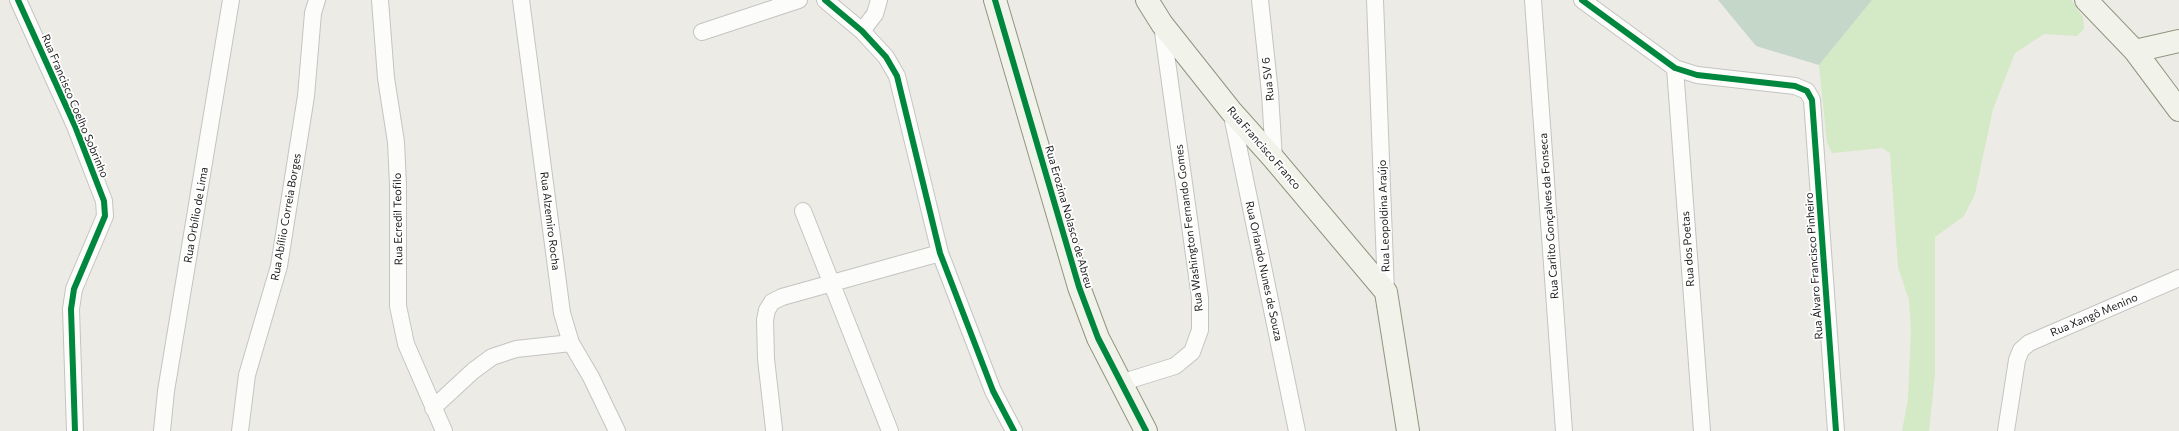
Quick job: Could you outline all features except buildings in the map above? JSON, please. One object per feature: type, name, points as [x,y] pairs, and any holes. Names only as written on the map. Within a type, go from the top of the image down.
[{"type":"street","name":"Rua Francisco Coelho Sobrinho","points":[[18,0],[75,126],[104,201],[105,216],[81,268],[71,309],[75,431]]},
{"type":"street","name":"Rua Orbílio de Lima","points":[[162,431],[166,392],[231,0]]},
{"type":"street","name":"Rua Abíliio Correia Borges","points":[[240,431],[248,375],[279,266],[305,104],[313,13],[317,0]]},
{"type":"street","name":"Rua Ecredil Teofilo","points":[[380,0],[386,78],[396,142],[398,185],[398,306],[406,344],[444,431]]},
{"type":"street","name":"Rua Alzemiro Rocha","points":[[521,0],[562,313],[571,343],[591,377],[617,431]]},
{"type":"street","points":[[702,32],[799,0]]},
{"type":"street","points":[[825,0],[862,31],[886,57],[897,76],[940,253],[993,391],[1014,431]]},
{"type":"street","points":[[862,31],[875,14],[879,0]]},
{"type":"street","name":"Rua Erozina Nolasco de Abreu","points":[[995,0],[1078,287],[1098,338],[1120,384],[1146,431]]},
{"type":"street","name":"Rua Francisco Franco","points":[[1147,0],[1162,24],[1231,111],[1274,159],[1386,292]]},
{"type":"street","name":"Rua SV 6","points":[[1260,0],[1270,93],[1274,159]]},
{"type":"street","name":"Rua Leopoldina Araújo","points":[[1375,0],[1386,292],[1408,431]]},
{"type":"street","name":"Rua Carlito Gonçalves da Fonseca","points":[[1533,0],[1564,431]]},
{"type":"street","points":[[1582,0],[1675,68]]},
{"type":"street","points":[[2086,0],[2135,51],[2179,110]]},
{"type":"street","name":"Rua Washington Fernando Gomes","points":[[1120,384],[1175,366],[1192,352],[1200,330],[1200,298],[1162,24]]},
{"type":"street","points":[[2135,51],[2179,41]]},
{"type":"street","name":"Rua Álvaro Francisco Pinheiro","points":[[1675,68],[1697,75],[1795,86],[1807,91],[1812,100],[1836,431]]},
{"type":"street","name":"Rua dos Poetas","points":[[1675,68],[1702,431]]},
{"type":"street","name":"Rua Orlando Nunes de Souza","points":[[1231,111],[1297,431]]},
{"type":"street","points":[[803,210],[890,431]]},
{"type":"street","points":[[774,429],[766,359],[764,320],[767,310],[772,302],[782,297],[940,253]]},
{"type":"street","name":"Rua Xangô Menino","points":[[2010,428],[2017,360],[2021,350],[2029,342],[2179,278]]},
{"type":"street","points":[[433,408],[473,371],[492,357],[516,349],[571,343]]},
{"type":"green space","points":[[1718,0],[1872,0],[1819,65],[1756,46]]},
{"type":"green space","points":[[1872,0],[2071,0],[2083,17],[2084,29],[2077,36],[2044,34],[2015,53],[1993,109],[1975,194],[1964,216],[1935,237],[1935,374],[1929,431],[1902,431],[1908,399],[1911,331],[1909,300],[1898,267],[1890,153],[1882,148],[1832,153],[1827,143],[1819,65]]},
{"type":"cycle path","points":[[18,0],[75,126],[104,201],[105,216],[74,289],[71,309],[75,431]]},
{"type":"cycle path","points":[[825,0],[862,31],[886,57],[897,76],[940,253],[993,391],[1014,431]]},
{"type":"cycle path","points":[[995,0],[1079,287],[1098,338],[1146,431]]},
{"type":"cycle path","points":[[1582,0],[1675,68],[1697,75],[1795,86],[1807,91],[1812,100],[1836,431]]}]
